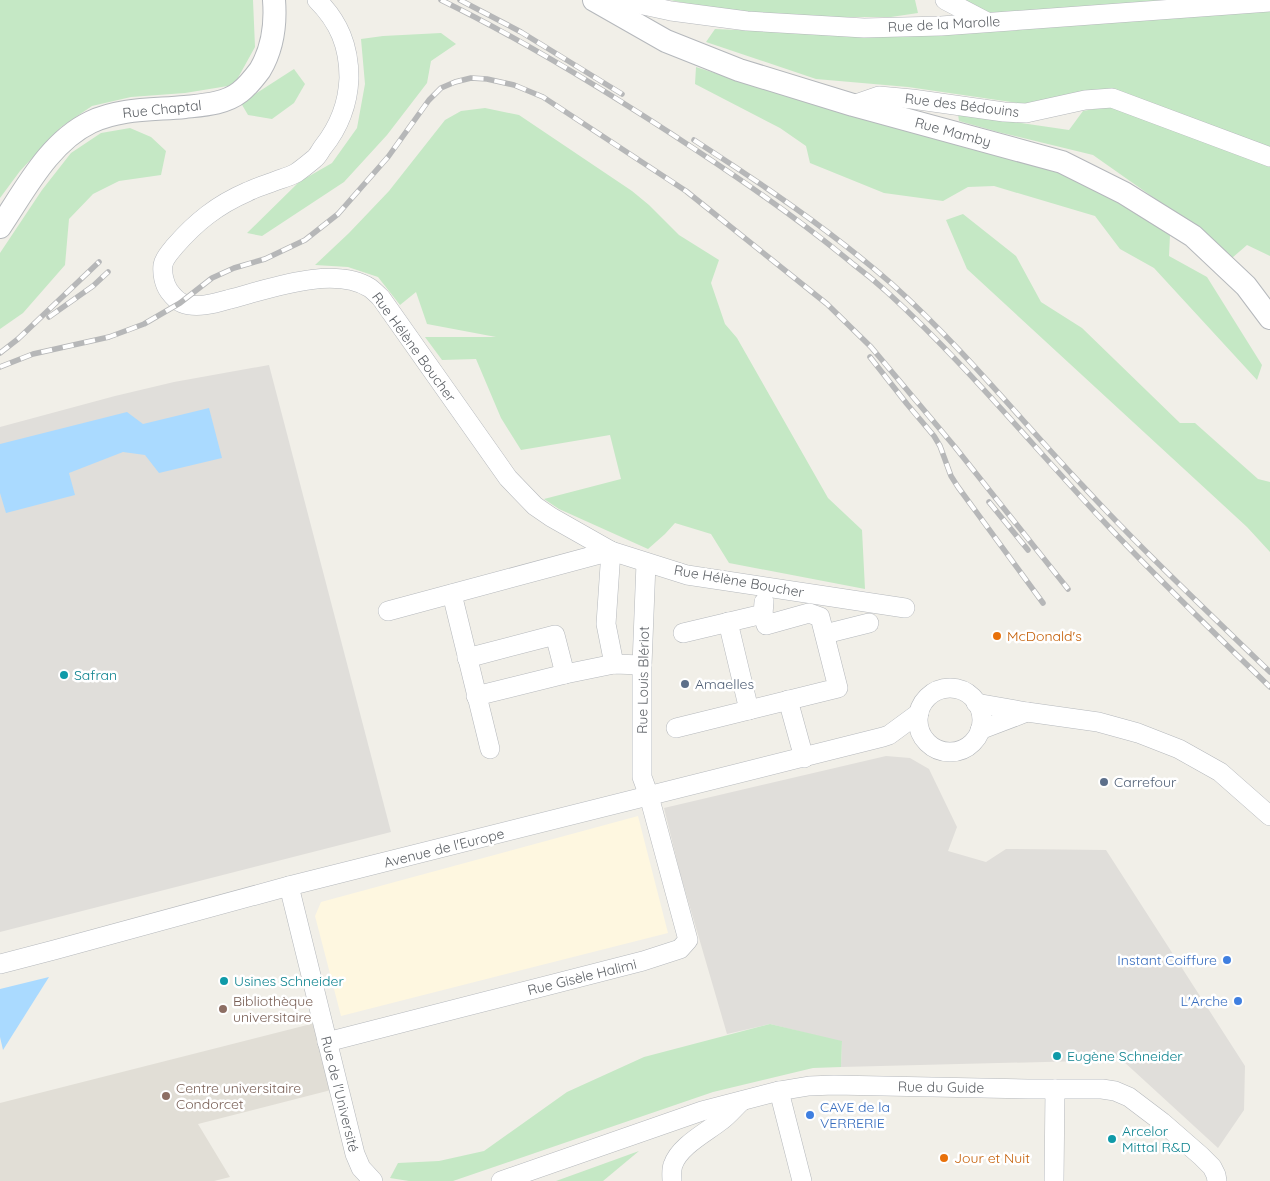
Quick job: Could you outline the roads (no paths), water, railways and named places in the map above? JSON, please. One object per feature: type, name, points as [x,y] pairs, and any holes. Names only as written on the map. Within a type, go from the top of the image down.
[{"type":"street","name":"Rue Chaptal","points":[[0,227],[38,169],[56,148],[72,134],[91,122],[113,114],[136,110],[202,106],[223,101],[239,93],[253,80],[265,62],[271,46],[274,28],[274,0]]},
{"type":"street","name":"Rue Hélène Boucher","points":[[316,0],[326,9],[337,26],[346,47],[349,67],[348,89],[341,118],[316,158],[295,174],[246,192],[228,201],[209,213],[188,231],[169,253],[163,264],[164,278],[168,290],[180,303],[191,306],[218,302],[297,282],[317,279],[356,282],[371,289],[381,298],[508,478],[535,506],[551,517],[611,551],[687,575],[905,608]]},
{"type":"street","points":[[945,0],[988,23]]},
{"type":"street","name":"Rue de la Marolle","points":[[605,1],[757,22],[864,28],[988,23],[1270,2]]},
{"type":"street","name":"Rue Mamby","points":[[605,1],[638,26],[666,41],[739,70],[852,105],[1062,162],[1124,193],[1193,236],[1246,286],[1270,318]]},
{"type":"street","name":"Rue des Bédouins","points":[[852,105],[879,96],[1004,112],[1026,113],[1085,100],[1112,98],[1270,156]]},
{"type":"street","points":[[388,611],[611,551],[606,624],[614,664]]},
{"type":"street","name":"Rue Louis Blériot","points":[[646,563],[642,665],[642,777],[649,796]]},
{"type":"street","points":[[676,728],[838,688],[820,617],[809,613],[766,625],[763,614],[766,586]]},
{"type":"street","points":[[452,594],[490,749]]},
{"type":"street","points":[[683,633],[763,614]]},
{"type":"street","points":[[728,622],[749,710]]},
{"type":"street","points":[[825,634],[869,623]]},
{"type":"street","points":[[467,658],[555,635],[565,674]]},
{"type":"street","points":[[476,696],[614,664],[642,665]]},
{"type":"street","points":[[944,689],[954,689],[962,691],[976,702],[980,711],[980,730],[973,741],[966,747],[958,751],[948,752],[939,750],[926,741],[919,728],[918,721],[922,705],[927,698],[935,692],[944,689]]},
{"type":"street","points":[[788,700],[804,758]]},
{"type":"street","points":[[976,702],[1027,712],[1098,722],[1138,733],[1179,749],[1220,772],[1270,816]]},
{"type":"street","points":[[980,730],[1027,712]]},
{"type":"street","name":"Avenue de l'Europe","points":[[0,964],[289,886],[804,758],[889,735],[919,713]]},
{"type":"street","name":"Avenue de l'Europe","points":[[889,735],[926,741]]},
{"type":"street","name":"Rue Gisèle Halimi","points":[[327,1042],[643,961],[680,949],[688,940],[649,796]]},
{"type":"street","name":"Rue de l'Université","points":[[289,886],[355,1154],[361,1168],[373,1181]]},
{"type":"street","name":"Rue du Guide","points":[[742,1100],[809,1086],[834,1085],[1028,1090],[1102,1089],[1115,1091],[1129,1097],[1162,1122],[1201,1156],[1212,1167],[1216,1175],[1216,1181]]},
{"type":"street","points":[[1054,1181],[1055,1089]]},
{"type":"street","points":[[779,1091],[802,1181]]},
{"type":"street","points":[[501,1181],[686,1116],[742,1100]]},
{"type":"street","points":[[672,1181],[673,1165],[677,1157],[689,1144],[724,1119],[742,1100]]},
{"type":"water","points":[[209,408],[222,458],[159,473],[145,455],[123,452],[69,473],[75,495],[6,513],[0,493],[0,444],[127,412],[143,424]]},
{"type":"water","points":[[49,977],[3,1050],[0,1037],[0,989]]},
{"type":"railway","points":[[441,0],[540,53],[668,131],[778,206],[816,234],[887,292],[944,348],[1128,547],[1270,687]]},
{"type":"railway","points":[[460,0],[521,32],[622,94]]},
{"type":"railway","points":[[0,367],[33,354],[109,337],[144,324],[180,303],[212,278],[234,268],[265,259],[305,240],[338,214],[388,157],[429,100],[441,88],[471,78],[487,79],[514,85],[543,97],[686,191],[827,304],[871,347],[955,447],[1068,589]]},
{"type":"railway","points":[[694,140],[795,208],[892,284],[966,357],[1128,533],[1270,672]]},
{"type":"railway","points":[[0,353],[18,339],[99,262]]},
{"type":"railway","points":[[49,317],[93,286],[108,272]]},
{"type":"railway","points":[[870,357],[934,436],[940,446],[951,476],[958,487],[1043,603]]},
{"type":"railway","points":[[989,502],[1028,550]]},
{"type":"place","name":"McDonald's","points":[[997,636]]},
{"type":"place","name":"Safran","points":[[64,675]]},
{"type":"place","name":"Amaelles","points":[[685,684]]},
{"type":"place","name":"Carrefour","points":[[1104,782]]},
{"type":"place","name":"Instant Coiffure","points":[[1227,960]]},
{"type":"place","name":"Usines Schneider","points":[[224,981]]},
{"type":"place","name":"L'Arche","points":[[1238,1001]]},
{"type":"place","name":"Bibliothèque universitaire","points":[[223,1009]]},
{"type":"place","name":"Eugène Schneider","points":[[1057,1056]]},
{"type":"place","name":"Centre universitaire Condorcet","points":[[166,1096]]},
{"type":"place","name":"CAVE de la VERRERIE","points":[[810,1115]]},
{"type":"place","name":"Arcelor Mittal R&D","points":[[1112,1139]]},
{"type":"place","name":"Jour et Nuit","points":[[944,1158]]}]
